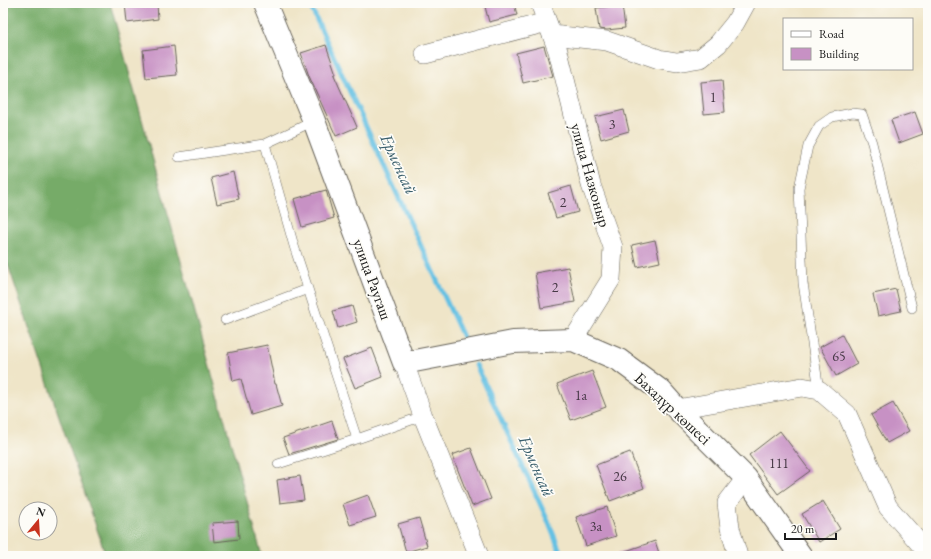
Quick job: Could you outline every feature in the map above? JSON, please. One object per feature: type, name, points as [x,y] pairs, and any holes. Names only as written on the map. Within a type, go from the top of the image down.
[{"type":"street","name":"улица Раугаш","points":[[265,3],[314,121],[423,416],[480,556]]},
{"type":"street","name":"улица Назконыр","points":[[540,3],[558,51],[591,186],[613,247],[610,279],[573,340]]},
{"type":"street","points":[[425,54],[549,28],[607,41],[659,59],[677,62],[701,58],[718,44],[735,23],[746,3]]},
{"type":"street","name":"Бахадүр көшесі","points":[[404,363],[513,342],[573,340],[619,360],[661,391],[746,478],[802,556]]},
{"type":"street","points":[[677,409],[802,387],[819,390],[847,414],[888,507],[928,554]]},
{"type":"street","points":[[738,556],[730,528],[728,503],[746,478]]},
{"type":"lane","points":[[819,390],[803,283],[799,188],[808,146],[819,126],[832,117],[852,113],[862,114],[874,151],[912,308]]},
{"type":"lane","points":[[179,157],[264,144],[314,121]]},
{"type":"lane","points":[[264,144],[294,246],[357,439]]},
{"type":"lane","points":[[225,320],[308,289]]},
{"type":"lane","points":[[278,464],[423,416]]},
{"type":"green space","points":[[3,3],[110,3],[262,556],[106,556],[3,250]]},
{"type":"building","points":[[125,3],[157,3],[158,19],[127,23]]},
{"type":"building","points":[[484,3],[514,3],[517,15],[489,22]]},
{"type":"building","points":[[622,5],[625,28],[607,30],[599,29],[596,8]]},
{"type":"building","points":[[326,45],[336,74],[334,75],[357,127],[336,136],[309,76],[301,53]]},
{"type":"building","points":[[174,46],[177,75],[146,78],[143,50]]},
{"type":"building","points":[[544,46],[553,76],[523,83],[516,53]]},
{"type":"building","points":[[722,80],[725,112],[704,114],[701,82]]},
{"type":"building","points":[[624,110],[629,131],[601,139],[595,117]]},
{"type":"building","points":[[915,112],[923,134],[899,143],[891,120]]},
{"type":"building","points":[[233,172],[239,199],[217,204],[211,178]]},
{"type":"building","points":[[571,186],[578,212],[556,218],[548,193]]},
{"type":"building","points":[[326,190],[334,218],[302,227],[294,199]]},
{"type":"building","points":[[655,240],[660,262],[637,267],[632,245]]},
{"type":"building","points":[[568,267],[575,302],[541,308],[535,273]]},
{"type":"building","points":[[896,289],[901,311],[878,316],[873,294]]},
{"type":"building","points":[[352,306],[357,322],[338,328],[333,311]]},
{"type":"building","points":[[842,335],[857,364],[836,376],[820,347]]},
{"type":"building","points":[[267,345],[275,384],[282,406],[251,415],[241,379],[233,381],[228,353]]},
{"type":"building","points":[[372,348],[383,377],[355,388],[343,359]]},
{"type":"building","points":[[592,371],[606,407],[571,420],[557,384]]},
{"type":"building","points":[[893,403],[909,431],[887,443],[871,415]]},
{"type":"building","points":[[332,421],[338,439],[289,454],[283,438]]},
{"type":"building","points":[[780,431],[810,471],[778,494],[749,455]]},
{"type":"building","points":[[471,448],[491,499],[472,506],[452,455]]},
{"type":"building","points":[[630,452],[644,488],[610,501],[596,465]]},
{"type":"building","points":[[300,476],[304,500],[280,503],[277,480]]},
{"type":"building","points":[[368,495],[376,517],[350,525],[343,504]]},
{"type":"building","points":[[823,501],[840,529],[819,542],[802,514]]},
{"type":"building","points":[[607,507],[616,536],[586,546],[576,517]]},
{"type":"building","points":[[419,518],[427,546],[406,552],[398,524]]},
{"type":"building","points":[[238,521],[239,539],[214,542],[212,523]]},
{"type":"building","points":[[655,541],[660,556],[617,556],[617,554]]},
{"type":"waterway","name":"Ерменсай","points":[[309,3],[463,337]]},
{"type":"waterway","name":"Ерменсай","points":[[476,365],[548,521],[562,556]]}]
